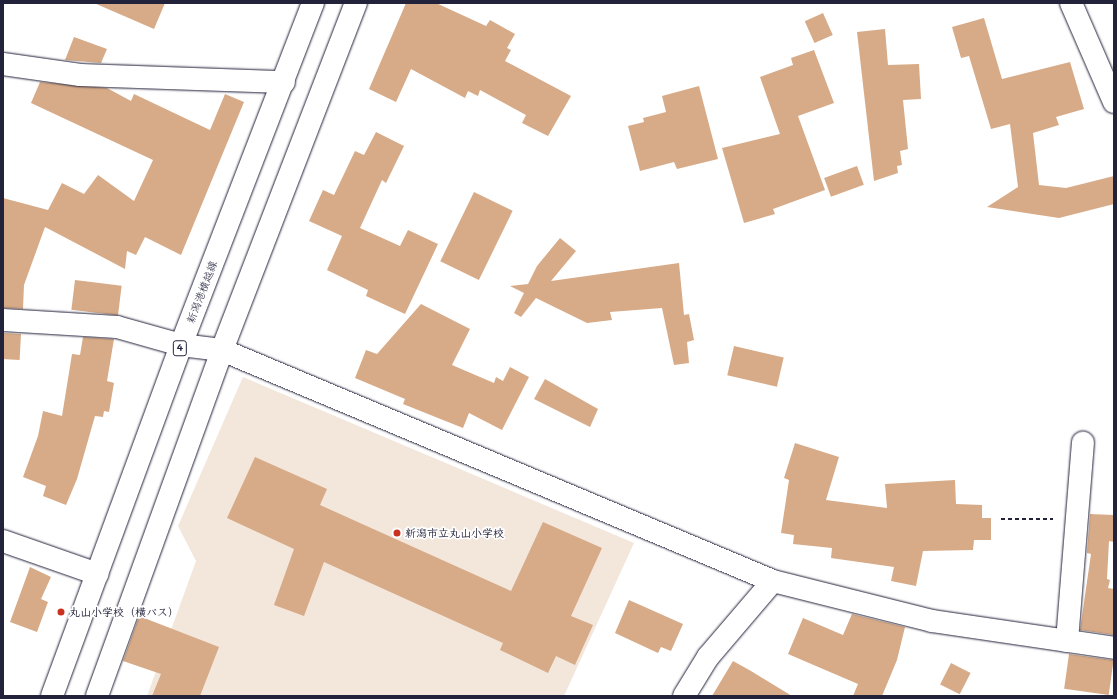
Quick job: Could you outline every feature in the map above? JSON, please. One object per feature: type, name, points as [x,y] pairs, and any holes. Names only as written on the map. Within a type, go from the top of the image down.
[{"type":"street","name":"新潟港横越線","points":[[52,696],[181,345],[284,82],[313,3]]},
{"type":"street","points":[[97,696],[222,350],[356,3]]},
{"type":"street","points":[[1071,3],[1114,102]]},
{"type":"street","points":[[3,64],[80,75],[284,82]]},
{"type":"street","points":[[3,320],[117,327],[181,345],[222,350],[773,581],[932,620],[1114,648]]},
{"type":"street","points":[[1067,641],[1083,443]]},
{"type":"street","points":[[3,541],[97,574]]},
{"type":"street","points":[[684,696],[708,657],[773,581]]},
{"type":"path","points":[[1001,519],[1078,519]]},
{"type":"shaded area","name":"新潟市立丸山小学校","points":[[243,377],[634,543],[564,696],[147,696],[196,561],[178,526]]},
{"type":"building","points":[[94,3],[165,3],[154,29]]},
{"type":"building","points":[[406,3],[436,3],[486,26],[490,20],[515,34],[507,48],[511,50],[505,61],[571,96],[548,136],[522,123],[526,115],[480,90],[478,96],[468,91],[465,98],[411,69],[396,102],[369,89]]},
{"type":"building","points":[[823,13],[833,35],[814,43],[805,21]]},
{"type":"building","points":[[984,18],[1002,79],[1070,62],[1084,109],[1056,117],[1059,125],[1033,133],[1039,185],[1066,188],[1114,176],[1114,204],[1059,218],[987,207],[1018,187],[1010,124],[991,129],[969,56],[961,58],[952,27]]},
{"type":"building","points":[[885,29],[888,65],[919,64],[921,99],[903,100],[908,149],[900,151],[902,165],[897,166],[898,173],[874,181],[857,32]]},
{"type":"building","points":[[74,37],[107,49],[101,63],[65,60]]},
{"type":"building","points":[[814,50],[834,103],[798,116],[825,190],[773,209],[775,214],[744,223],[722,148],[780,134],[760,77],[793,65],[791,58]]},
{"type":"building","points":[[40,82],[107,88],[131,101],[134,94],[210,130],[225,94],[244,102],[181,255],[145,237],[136,255],[127,251],[125,269],[45,227],[24,285],[23,309],[3,308],[3,198],[48,210],[62,183],[84,194],[98,175],[134,201],[153,160],[31,103]]},
{"type":"building","points":[[699,86],[718,159],[677,169],[674,162],[640,171],[628,126],[644,122],[643,118],[666,112],[662,96]]},
{"type":"building","points":[[376,132],[404,146],[386,183],[382,180],[360,228],[400,246],[408,230],[438,244],[405,314],[366,296],[368,290],[327,270],[342,236],[309,221],[323,190],[334,195],[355,151],[364,155]]},
{"type":"building","points":[[857,166],[864,185],[831,197],[824,178]]},
{"type":"building","points":[[474,192],[513,211],[479,280],[440,261]]},
{"type":"building","points":[[560,238],[576,251],[551,281],[679,263],[684,315],[689,314],[694,340],[687,342],[689,363],[674,365],[662,308],[610,312],[612,320],[587,323],[536,298],[521,317],[514,313],[524,293],[510,286],[528,284],[537,266]]},
{"type":"building","points":[[75,280],[122,286],[118,316],[71,310]]},
{"type":"building","points":[[421,304],[470,329],[452,365],[494,383],[496,377],[503,381],[510,367],[529,377],[502,430],[469,413],[463,428],[403,404],[405,399],[355,378],[366,350],[377,354]]},
{"type":"building","points":[[3,333],[21,334],[20,360],[3,359]]},
{"type":"building","points":[[83,337],[114,339],[107,381],[114,383],[109,412],[104,411],[103,417],[95,416],[77,479],[66,505],[43,496],[46,486],[23,477],[38,436],[43,411],[62,416],[72,354],[80,355]]},
{"type":"building","points":[[734,346],[784,357],[777,387],[727,375]]},
{"type":"building","points":[[545,379],[598,409],[590,427],[534,399]]},
{"type":"building","points":[[795,443],[839,457],[826,500],[887,508],[885,484],[955,480],[956,504],[982,505],[982,518],[991,518],[991,540],[974,540],[973,550],[923,551],[916,586],[891,581],[894,567],[831,558],[832,548],[793,544],[794,535],[781,533],[789,480],[784,478]]},
{"type":"building","points":[[255,457],[327,489],[320,505],[511,591],[543,522],[602,548],[571,616],[593,625],[575,665],[556,656],[548,673],[500,650],[503,643],[324,562],[304,616],[274,605],[294,549],[227,518]]},
{"type":"building","points":[[1090,514],[1114,515],[1114,542],[1109,541],[1107,579],[1110,580],[1108,588],[1114,589],[1114,635],[1080,630],[1091,554],[1087,553]]},
{"type":"building","points":[[30,567],[51,577],[41,599],[48,602],[37,632],[10,622]]},
{"type":"building","points":[[629,600],[683,624],[671,651],[661,647],[658,653],[615,633]]},
{"type":"building","points":[[852,614],[905,627],[897,660],[882,696],[853,696],[858,684],[788,654],[803,618],[843,635]]},
{"type":"building","points":[[139,616],[219,647],[200,696],[152,696],[161,674],[123,661]]},
{"type":"building","points":[[1069,654],[1114,660],[1109,695],[1064,689]]},
{"type":"building","points":[[733,661],[751,671],[792,696],[712,696]]},
{"type":"building","points":[[951,663],[971,673],[960,694],[940,684]]},
{"type":"place","name":"新潟市立丸山小学校","points":[[397,533]]},
{"type":"place","name":"丸山小学校（横バス）","points":[[61,612]]}]
